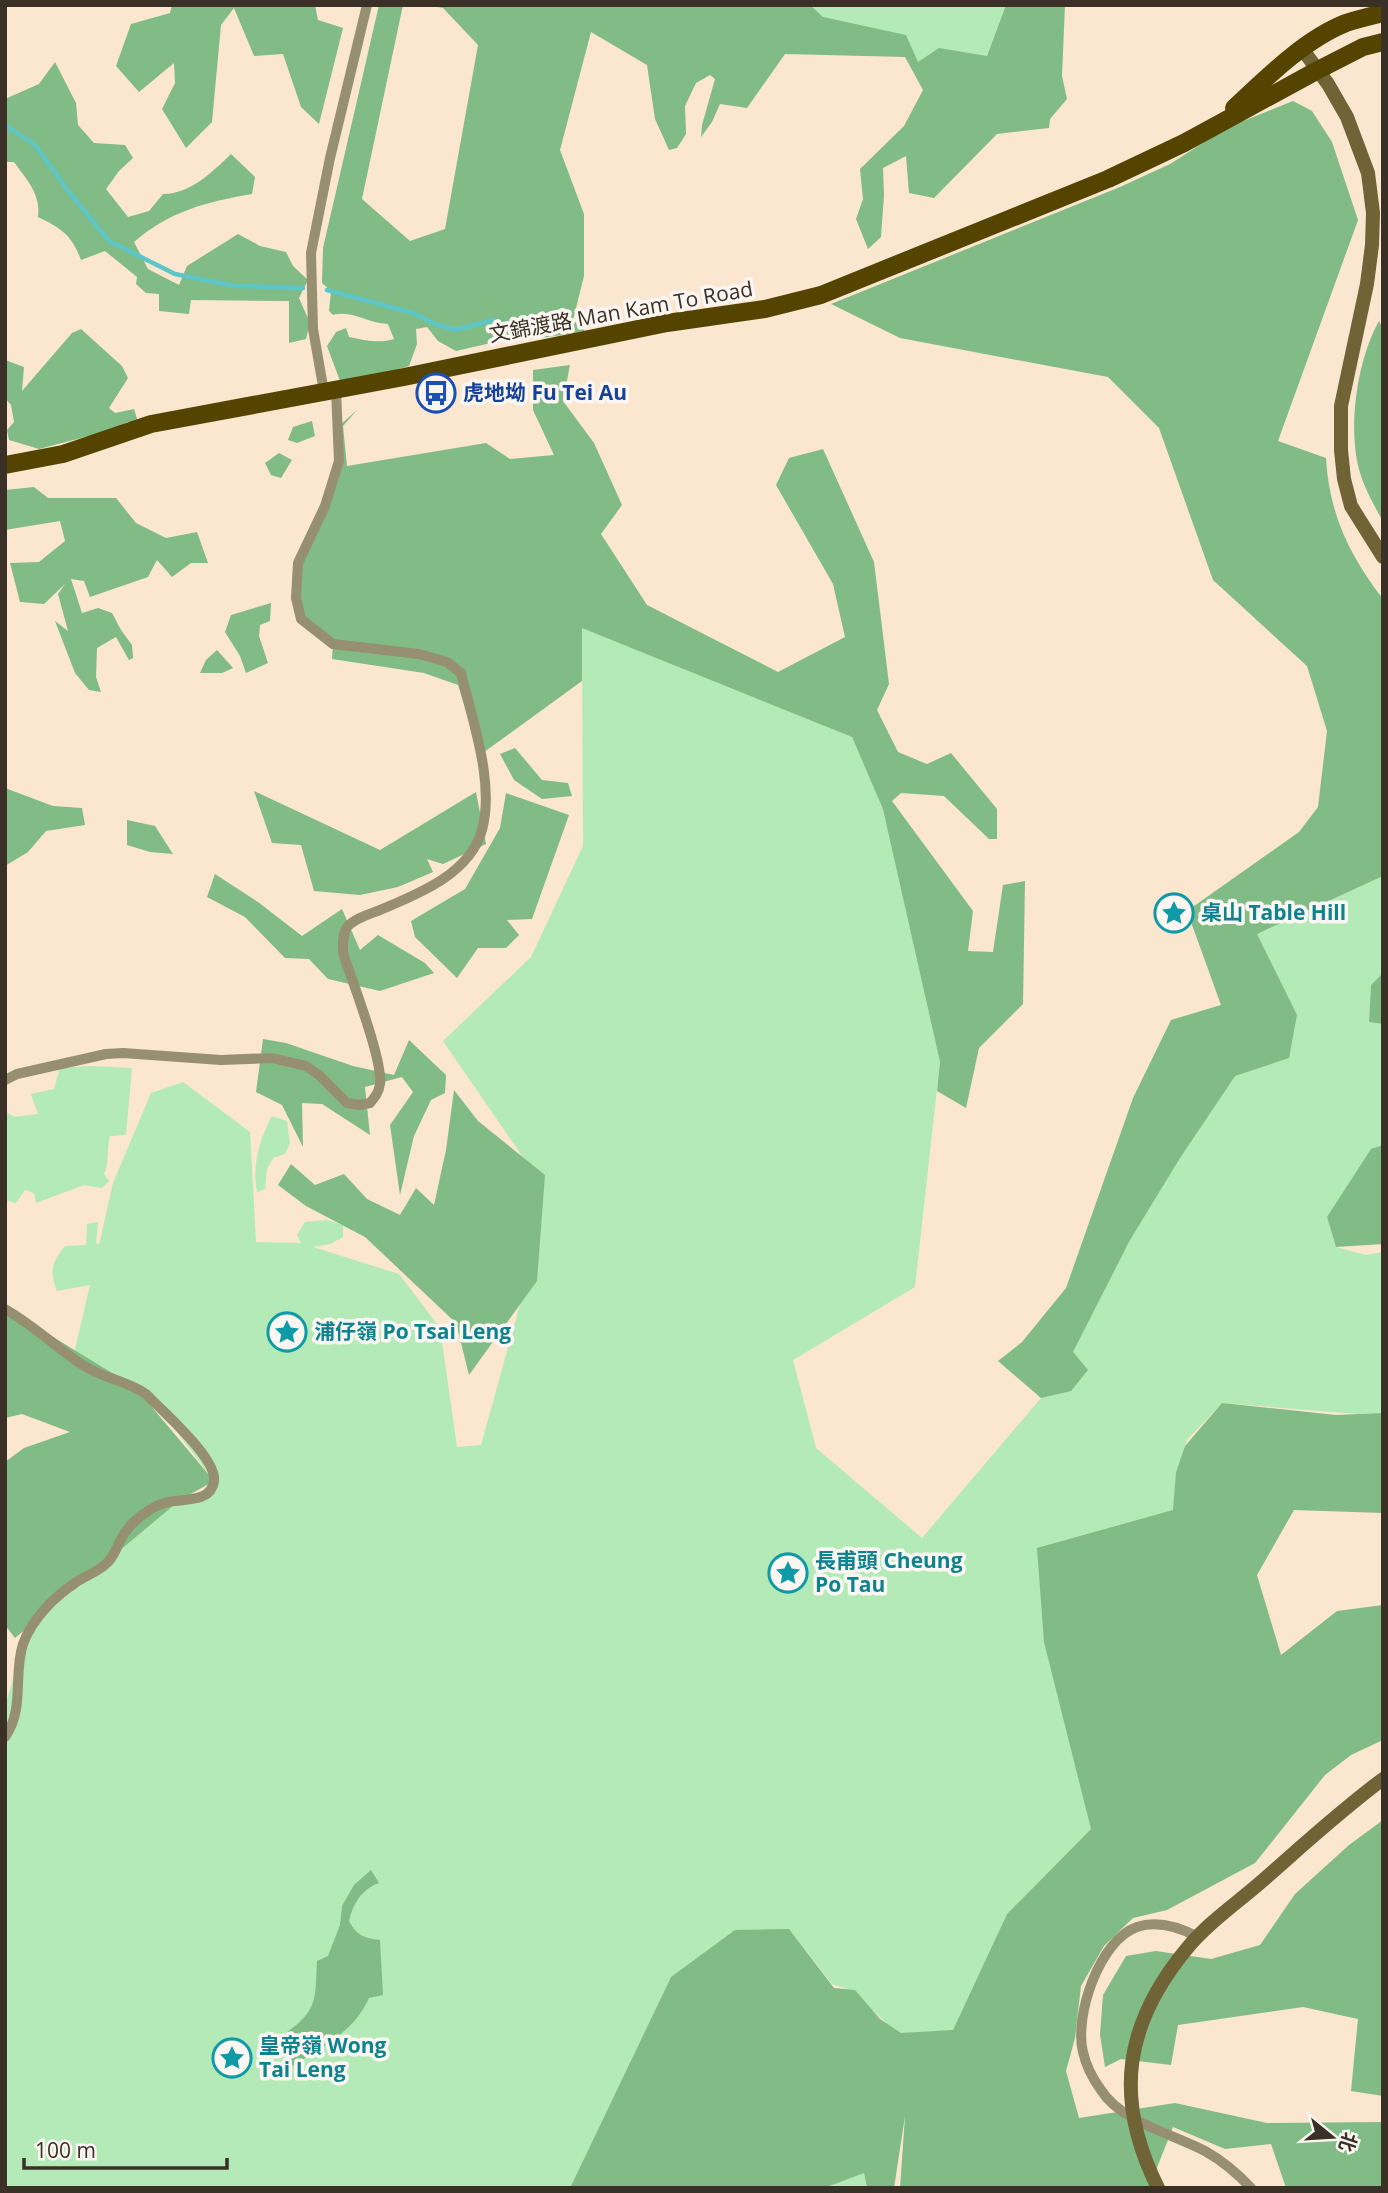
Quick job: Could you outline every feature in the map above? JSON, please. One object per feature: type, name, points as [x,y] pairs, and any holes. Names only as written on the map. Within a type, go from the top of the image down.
[{"type":"main road","name":"文錦渡路 Man Kam To Road","points":[[1219,122],[1280,65],[1326,33],[1346,23],[1383,13]]},
{"type":"main road","name":"文錦渡路 Man Kam To Road","points":[[5,465],[63,454],[151,425],[667,323],[765,309],[821,295],[1108,179],[1184,143],[1318,69],[1363,47],[1383,42]]},
{"type":"street","points":[[5,1080],[17,1074],[106,1054],[220,1060],[272,1058],[306,1066],[347,1103],[370,1103],[378,1093],[380,1081],[375,1053],[343,953],[343,937],[348,927],[359,919],[434,885],[469,857],[478,844],[483,827],[485,781],[461,673],[447,662],[419,654],[333,644],[301,619],[296,598],[298,563],[326,506],[339,461],[330,391],[313,329],[312,253],[330,158],[367,5]]},
{"type":"street","points":[[1303,50],[1318,69],[1347,117],[1368,173],[1373,213],[1372,245],[1367,285],[1341,406],[1341,450],[1351,506],[1383,557]]},
{"type":"street","points":[[5,1309],[27,1321],[96,1373],[135,1387],[146,1394],[206,1457],[213,1471],[214,1481],[210,1491],[202,1497],[162,1503],[139,1518],[125,1532],[105,1564],[49,1604],[23,1644],[16,1714],[5,1737]]},
{"type":"street","points":[[1158,2188],[1143,2154],[1130,2101],[1133,2056],[1137,2036],[1149,2005],[1167,1975],[1198,1937],[1349,1805],[1383,1779]]},
{"type":"street","points":[[1198,1937],[1174,1927],[1156,1924],[1137,1927],[1125,1934],[1103,1960],[1087,1993],[1082,2020],[1082,2050],[1089,2071],[1110,2102],[1124,2113],[1205,2151],[1225,2164],[1251,2188]]},
{"type":"green space","points":[[172,5],[315,5],[318,20],[343,28],[319,124],[301,107],[283,54],[254,56],[234,8],[221,25],[212,122],[186,148],[162,109],[175,83],[174,63],[139,92],[116,66],[131,24],[170,13]]},
{"type":"green space","points":[[379,5],[403,5],[362,199],[410,241],[445,229],[478,45],[443,8],[425,5],[810,5],[823,17],[906,35],[918,62],[939,48],[987,56],[1006,5],[1065,5],[1062,76],[1067,99],[1050,119],[1049,128],[997,134],[934,198],[909,193],[906,156],[883,168],[881,237],[868,249],[856,219],[863,199],[860,169],[904,126],[923,90],[905,57],[785,54],[747,108],[720,104],[701,137],[715,79],[710,75],[696,83],[685,106],[686,134],[677,148],[669,150],[655,119],[647,65],[591,32],[560,150],[584,214],[584,276],[573,320],[585,331],[504,340],[456,351],[438,341],[427,327],[416,329],[417,344],[409,366],[376,376],[340,381],[327,346],[336,332],[346,328],[349,337],[377,341],[394,339],[388,324],[354,315],[333,315],[329,311],[331,291],[322,283],[323,248]]},
{"type":"green space","points":[[802,5],[1006,5],[987,56],[919,65],[906,38],[819,21]]},
{"type":"green space","points":[[55,62],[76,103],[78,125],[94,143],[125,145],[133,158],[106,189],[128,217],[149,211],[163,194],[192,186],[209,175],[231,154],[255,177],[252,194],[189,209],[161,223],[134,242],[148,269],[179,285],[187,266],[238,234],[260,246],[286,252],[293,266],[308,280],[299,298],[310,323],[306,339],[289,343],[289,301],[191,300],[189,314],[159,311],[159,294],[146,293],[136,284],[137,277],[105,251],[81,260],[74,244],[65,233],[38,217],[37,201],[32,188],[14,162],[5,162],[5,99],[39,84]]},
{"type":"green space","points":[[1293,101],[1312,111],[1332,142],[1358,220],[1278,441],[1326,458],[1331,497],[1343,533],[1360,566],[1383,599],[1383,876],[1257,934],[1297,1015],[1289,1058],[1235,1076],[1180,1158],[1130,1240],[1073,1352],[1088,1370],[1071,1391],[1041,1398],[998,1361],[1022,1342],[1066,1288],[1133,1098],[1171,1020],[1221,1005],[1187,911],[1299,832],[1318,807],[1327,731],[1307,666],[1213,580],[1159,428],[1108,377],[900,338],[831,304],[1120,187],[1170,164],[1228,127]]},
{"type":"green space","points":[[1379,321],[1383,329],[1383,522],[1362,479],[1354,436],[1360,375],[1371,337]]},
{"type":"green space","points":[[81,329],[122,366],[128,378],[109,408],[115,413],[134,409],[139,425],[128,422],[108,431],[39,449],[9,440],[7,430],[14,422],[11,405],[5,398],[5,360],[24,367],[22,391],[72,333]]},
{"type":"green space","points":[[570,365],[563,401],[594,443],[622,505],[601,534],[647,605],[778,672],[845,637],[833,584],[776,485],[789,458],[823,449],[874,562],[889,684],[877,710],[898,752],[927,764],[951,753],[997,809],[997,839],[989,839],[944,796],[901,793],[892,801],[973,911],[968,951],[993,952],[1003,885],[1025,881],[1023,1004],[979,1048],[966,1108],[937,1091],[940,1062],[883,809],[852,737],[582,628],[582,681],[480,755],[458,685],[424,673],[332,659],[333,644],[299,613],[298,567],[342,461],[340,425],[357,410],[343,426],[347,466],[486,443],[510,459],[554,455],[533,410],[533,370]]},
{"type":"green space","points":[[312,421],[315,436],[297,443],[288,440],[293,427]]},
{"type":"green space","points":[[279,453],[292,460],[281,478],[271,475],[265,463]]},
{"type":"green space","points":[[34,487],[48,498],[116,498],[136,523],[166,538],[197,532],[208,563],[191,563],[172,577],[157,560],[148,577],[90,597],[84,581],[71,579],[82,613],[98,608],[112,613],[132,645],[133,658],[129,660],[116,637],[97,648],[96,677],[101,692],[89,690],[75,673],[55,621],[68,631],[58,594],[65,584],[44,604],[20,602],[10,563],[39,562],[65,541],[60,521],[5,530],[5,490]]},
{"type":"green space","points":[[271,603],[270,621],[260,625],[259,636],[268,663],[246,673],[240,656],[225,632],[231,615]]},
{"type":"green space","points":[[582,627],[852,737],[882,802],[940,1062],[915,1287],[793,1360],[816,1448],[922,1538],[1041,1398],[1064,1392],[1073,1353],[1257,934],[1383,876],[1383,973],[1371,985],[1369,1022],[1383,1024],[1383,1158],[1327,1217],[1336,1247],[1366,1255],[1383,1252],[1383,1413],[1357,1414],[1222,1403],[1187,1440],[1176,1472],[1174,1510],[1091,1829],[1007,1914],[953,2030],[904,2039],[850,1990],[832,1984],[789,1929],[671,1977],[570,2188],[5,2188],[5,1707],[23,1644],[32,1628],[153,1509],[202,1497],[214,1481],[161,1411],[73,1358],[90,1285],[57,1291],[53,1278],[55,1262],[65,1246],[86,1245],[87,1224],[98,1222],[96,1242],[99,1245],[113,1183],[151,1093],[183,1082],[250,1132],[256,1242],[301,1243],[297,1235],[305,1222],[327,1220],[343,1225],[343,1237],[330,1244],[313,1247],[399,1274],[440,1328],[457,1447],[481,1445],[521,1301],[531,1169],[443,1041],[531,957],[583,846]]},
{"type":"green space","points":[[217,650],[233,668],[222,673],[200,673],[206,660]]},
{"type":"green space","points":[[515,748],[542,780],[568,783],[572,796],[542,799],[514,780],[500,754]]},
{"type":"green space","points":[[5,788],[53,806],[82,808],[85,825],[46,831],[28,852],[5,866]]},
{"type":"green space","points":[[254,791],[380,850],[476,792],[486,844],[443,864],[427,859],[433,872],[398,887],[360,895],[314,891],[301,845],[272,843]]},
{"type":"green space","points":[[506,793],[569,815],[532,919],[507,920],[519,935],[506,948],[478,948],[457,978],[415,937],[411,921],[465,889],[500,828]]},
{"type":"green space","points":[[127,820],[155,826],[173,854],[150,852],[127,845]]},
{"type":"green space","points":[[215,874],[258,902],[302,936],[342,909],[360,950],[378,935],[425,963],[434,973],[380,991],[328,979],[309,959],[285,958],[245,917],[207,897]]},
{"type":"green space","points":[[1383,973],[1383,1024],[1369,1022],[1371,985]]},
{"type":"green space","points":[[263,1039],[286,1043],[353,1066],[394,1075],[409,1040],[446,1075],[445,1093],[431,1100],[414,1136],[400,1195],[390,1125],[413,1092],[402,1077],[365,1087],[370,1135],[322,1104],[302,1103],[303,1147],[282,1105],[256,1092]]},
{"type":"green space","points":[[60,1068],[132,1068],[126,1135],[110,1136],[104,1174],[109,1181],[102,1188],[84,1185],[36,1203],[34,1193],[25,1190],[16,1203],[5,1200],[5,1111],[14,1117],[38,1114],[31,1094],[54,1089]]},
{"type":"green space","points":[[454,1090],[478,1121],[545,1175],[537,1281],[469,1375],[456,1323],[365,1237],[306,1206],[278,1185],[291,1164],[315,1185],[344,1174],[367,1199],[400,1215],[416,1188],[434,1205],[446,1150]]},
{"type":"green space","points":[[272,1116],[287,1121],[290,1143],[285,1154],[273,1158],[267,1169],[265,1189],[257,1192],[255,1172],[258,1153]]},
{"type":"green space","points":[[1383,1145],[1383,1244],[1336,1247],[1327,1217],[1371,1149]]},
{"type":"green space","points":[[5,1312],[27,1321],[135,1387],[214,1481],[180,1500],[15,1638],[5,1625],[5,1462],[24,1448],[70,1432],[22,1414],[5,1418]]},
{"type":"green space","points":[[1222,1403],[1336,1415],[1383,1413],[1383,1513],[1294,1510],[1257,1575],[1281,1655],[1337,1611],[1383,1605],[1383,1740],[1351,1755],[1325,1775],[1255,1863],[1167,1910],[1133,1918],[1104,1946],[1081,1986],[1075,2038],[1066,2071],[1079,2118],[1175,2103],[1267,2123],[1383,2122],[1383,2188],[1286,2188],[1271,2144],[1225,2149],[1173,2127],[1149,2188],[900,2188],[905,2116],[894,2188],[867,2188],[864,2173],[824,2188],[570,2188],[671,1977],[735,1930],[789,1929],[834,1988],[855,1990],[880,2019],[901,2033],[953,2030],[1007,1914],[1091,1829],[1044,1642],[1037,1548],[1173,1510],[1176,1472],[1185,1446]]},
{"type":"green space","points":[[1383,1820],[1383,2096],[1351,2091],[1358,2019],[1303,2007],[1178,2025],[1171,2065],[1121,2059],[1105,2067],[1100,2035],[1103,1995],[1126,1956],[1156,1951],[1211,1959],[1260,1945],[1295,1894],[1349,1845]]},
{"type":"green space","points":[[371,1870],[379,1883],[359,1898],[349,1921],[362,1935],[380,1940],[383,1995],[369,1998],[363,2010],[346,2029],[293,2066],[283,2042],[283,2035],[309,2012],[315,1996],[317,1961],[328,1956],[340,1925],[342,1906],[354,1885]]},
{"type":"green space","points":[[864,2172],[867,2188],[824,2188]]},
{"type":"waterway","points":[[5,125],[35,145],[109,241],[175,274],[235,286],[303,288]]},
{"type":"waterway","points":[[327,290],[413,313],[435,324],[456,330],[493,320]]},
{"type":"place","name":"虎地坳 Fu Tei Au","points":[[436,393]]},
{"type":"place","name":"桌山 Table Hill","points":[[1174,913]]},
{"type":"place","name":"浦仔嶺 Po Tsai Leng","points":[[287,1332]]},
{"type":"place","name":"長甫頭 Cheung Po Tau","points":[[788,1573]]},
{"type":"place","name":"皇帝嶺 Wong Tai Leng","points":[[232,2058]]}]
